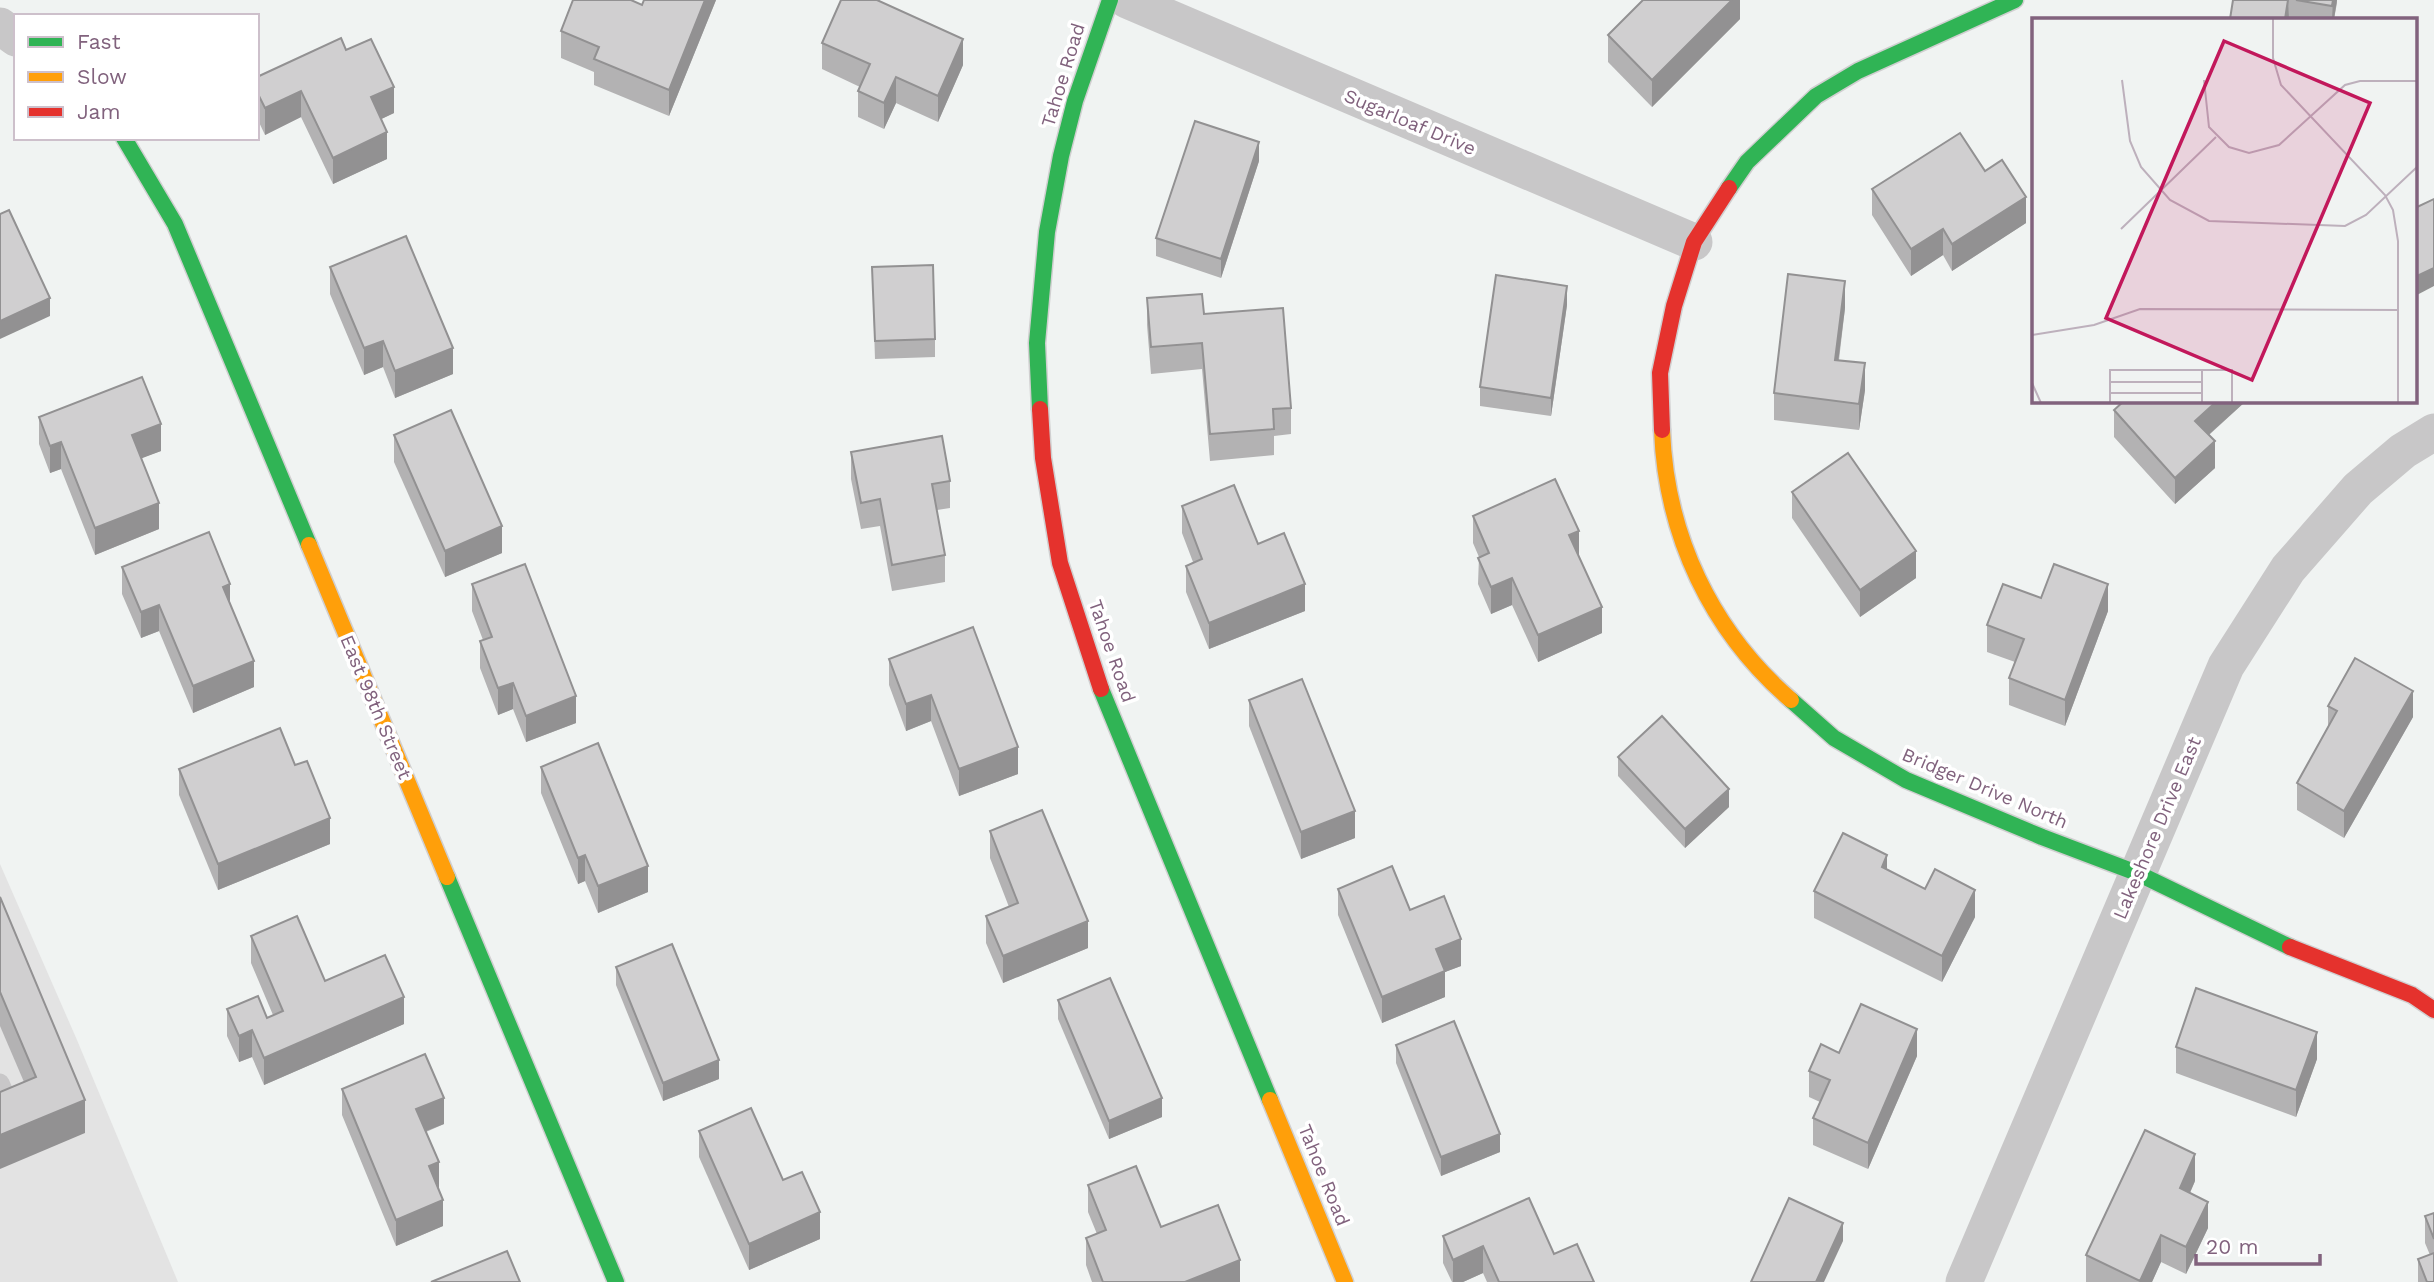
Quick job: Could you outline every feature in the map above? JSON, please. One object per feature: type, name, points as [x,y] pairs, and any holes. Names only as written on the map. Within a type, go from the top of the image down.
[{"type":"street","name":"Tahoe Road","points":[[1110,0],[1075,101],[1061,156],[1046,246],[1038,355],[1042,458],[1059,563],[1100,687],[1345,1282]]},
{"type":"street","name":"Sugarloaf Drive","points":[[1127,0],[1694,242]]},
{"type":"street","name":"Bridger Drive North","points":[[2015,0],[1858,71],[1816,96],[1747,162],[1694,242],[1674,306],[1660,373],[1663,452],[1680,539],[1719,620],[1764,677],[1834,738],[1906,780],[2137,873],[2282,944],[2412,995],[2434,1010]]},
{"type":"street","name":"East 98th Street","points":[[125,140],[175,224],[616,1282]]},
{"type":"street","name":"Lakeshore Drive East","points":[[1964,1282],[2226,666],[2288,569],[2358,489],[2403,451],[2434,432]]},
{"type":"lane","points":[[0,1083],[8,1101],[0,1105]]},
{"type":"shaded area","points":[[0,864],[77,1040],[178,1282],[0,1282]]},
{"type":"building","points":[[573,0],[631,0],[642,5],[644,0],[705,0],[669,90],[594,59],[599,47],[561,31]]},
{"type":"building","points":[[841,0],[877,0],[963,39],[938,96],[896,77],[884,103],[858,91],[870,64],[822,43]]},
{"type":"building","points":[[1643,0],[1732,0],[1652,80],[1608,35]]},
{"type":"building","points":[[2233,0],[2288,0],[2285,18],[2230,18]]},
{"type":"building","points":[[2296,0],[2333,0],[2332,6]]},
{"type":"building","points":[[341,38],[346,50],[371,39],[394,87],[371,97],[387,132],[333,158],[301,91],[265,108],[259,96],[259,76]]},
{"type":"building","points":[[1195,121],[1259,142],[1221,259],[1156,238]]},
{"type":"building","points":[[1960,133],[1985,171],[2002,160],[2026,197],[1952,244],[1943,229],[1911,249],[1872,189]]},
{"type":"building","points":[[2434,199],[2434,268],[2416,277],[2416,208]]},
{"type":"building","points":[[9,210],[50,298],[0,321],[0,214]]},
{"type":"building","points":[[406,236],[453,348],[395,371],[383,341],[364,348],[330,267]]},
{"type":"building","points":[[933,265],[935,339],[875,341],[872,267]]},
{"type":"building","points":[[1788,274],[1845,281],[1835,360],[1865,363],[1859,404],[1774,393]]},
{"type":"building","points":[[1496,275],[1567,286],[1551,398],[1480,387]]},
{"type":"building","points":[[1202,294],[1204,314],[1283,308],[1291,408],[1273,409],[1274,429],[1210,434],[1202,343],[1151,347],[1147,298]]},
{"type":"building","points":[[142,377],[161,424],[132,435],[159,503],[95,528],[61,442],[50,446],[39,417]]},
{"type":"building","points":[[2123,402],[2216,402],[2195,421],[2215,441],[2175,478],[2114,410]]},
{"type":"building","points":[[451,410],[502,526],[445,551],[394,435]]},
{"type":"building","points":[[942,436],[950,481],[932,484],[945,555],[892,565],[880,499],[861,503],[851,452]]},
{"type":"building","points":[[1848,453],[1916,551],[1860,590],[1792,492]]},
{"type":"building","points":[[1555,479],[1579,531],[1569,535],[1602,607],[1538,635],[1512,578],[1491,587],[1478,558],[1489,553],[1473,516]]},
{"type":"building","points":[[1234,485],[1258,544],[1284,533],[1305,584],[1209,623],[1186,566],[1202,559],[1182,506]]},
{"type":"building","points":[[209,532],[230,584],[223,587],[254,661],[193,686],[159,605],[141,612],[122,567]]},
{"type":"building","points":[[525,564],[576,696],[526,716],[513,683],[498,688],[480,641],[492,637],[472,584]]},
{"type":"building","points":[[2054,564],[2108,584],[2065,700],[2009,678],[2024,639],[1987,625],[2003,584],[2041,598]]},
{"type":"building","points":[[973,627],[1018,747],[959,769],[931,695],[906,704],[889,659]]},
{"type":"building","points":[[2355,658],[2413,691],[2344,811],[2297,783],[2337,711],[2328,706]]},
{"type":"building","points":[[1302,679],[1355,811],[1301,832],[1249,700]]},
{"type":"building","points":[[1662,716],[1729,789],[1685,829],[1618,757]]},
{"type":"building","points":[[280,728],[295,765],[307,761],[330,818],[218,864],[179,769]]},
{"type":"building","points":[[598,743],[648,866],[598,886],[585,855],[578,858],[541,767]]},
{"type":"building","points":[[1042,810],[1088,921],[1003,956],[986,916],[1018,903],[990,831]]},
{"type":"building","points":[[1843,833],[1887,855],[1882,867],[1925,889],[1935,869],[1975,890],[1942,956],[1814,891]]},
{"type":"building","points":[[1392,866],[1410,910],[1444,896],[1461,939],[1436,949],[1445,971],[1382,997],[1338,889]]},
{"type":"building","points":[[0,897],[85,1100],[0,1135],[0,1092],[36,1077],[0,992]]},
{"type":"building","points":[[297,916],[325,981],[385,955],[404,997],[264,1058],[252,1030],[239,1036],[227,1009],[258,996],[267,1018],[283,1011],[251,936]]},
{"type":"building","points":[[672,944],[719,1060],[663,1083],[616,967]]},
{"type":"building","points":[[1110,978],[1162,1098],[1109,1121],[1058,1000]]},
{"type":"building","points":[[2196,988],[2317,1032],[2296,1090],[2176,1047]]},
{"type":"building","points":[[1861,1004],[1917,1029],[1868,1143],[1813,1118],[1830,1080],[1809,1071],[1821,1044],[1839,1053]]},
{"type":"building","points":[[1454,1021],[1500,1134],[1441,1157],[1396,1045]]},
{"type":"building","points":[[425,1054],[444,1098],[416,1109],[439,1162],[429,1166],[443,1200],[396,1220],[342,1089]]},
{"type":"building","points":[[751,1108],[783,1180],[802,1172],[820,1212],[749,1244],[699,1131]]},
{"type":"building","points":[[2145,1130],[2195,1154],[2180,1188],[2208,1202],[2186,1247],[2161,1235],[2140,1281],[2086,1255]]},
{"type":"building","points":[[1136,1166],[1161,1227],[1218,1205],[1240,1260],[1185,1282],[1103,1282],[1086,1238],[1106,1230],[1088,1185]]},
{"type":"building","points":[[1529,1198],[1554,1254],[1577,1244],[1594,1282],[1499,1282],[1483,1246],[1453,1260],[1443,1236]]},
{"type":"building","points":[[1789,1198],[1843,1223],[1816,1282],[1751,1282]]},
{"type":"building","points":[[2434,1213],[2434,1239],[2425,1216]]},
{"type":"building","points":[[507,1251],[520,1282],[431,1282]]},
{"type":"building","points":[[2434,1253],[2434,1282],[2427,1282],[2418,1259]]},
{"type":"traffic: fast","points":[[1040,409],[1037,343],[1047,232],[1061,156],[1075,101],[1110,0]]},
{"type":"traffic: fast","points":[[1729,188],[1747,162],[1816,96],[1858,71],[2015,0]]},
{"type":"traffic: fast","points":[[125,140],[175,224],[309,545]]},
{"type":"traffic: fast","points":[[1101,689],[1270,1100]]},
{"type":"traffic: fast","points":[[1791,700],[1834,738],[1906,780],[2137,873],[2290,947]]},
{"type":"traffic: fast","points":[[447,877],[616,1282]]},
{"type":"traffic: slow","points":[[1662,430],[1665,469],[1673,507],[1683,543],[1698,578],[1716,612],[1738,643],[1763,673],[1791,700]]},
{"type":"traffic: slow","points":[[309,545],[447,877]]},
{"type":"traffic: slow","points":[[1270,1100],[1345,1282]]},
{"type":"traffic: jam","points":[[1662,430],[1660,373],[1674,306],[1694,242],[1729,188]]},
{"type":"traffic: jam","points":[[1040,409],[1043,458],[1060,563],[1101,689]]},
{"type":"traffic: jam","points":[[2290,947],[2412,995],[2434,1010]]}]
